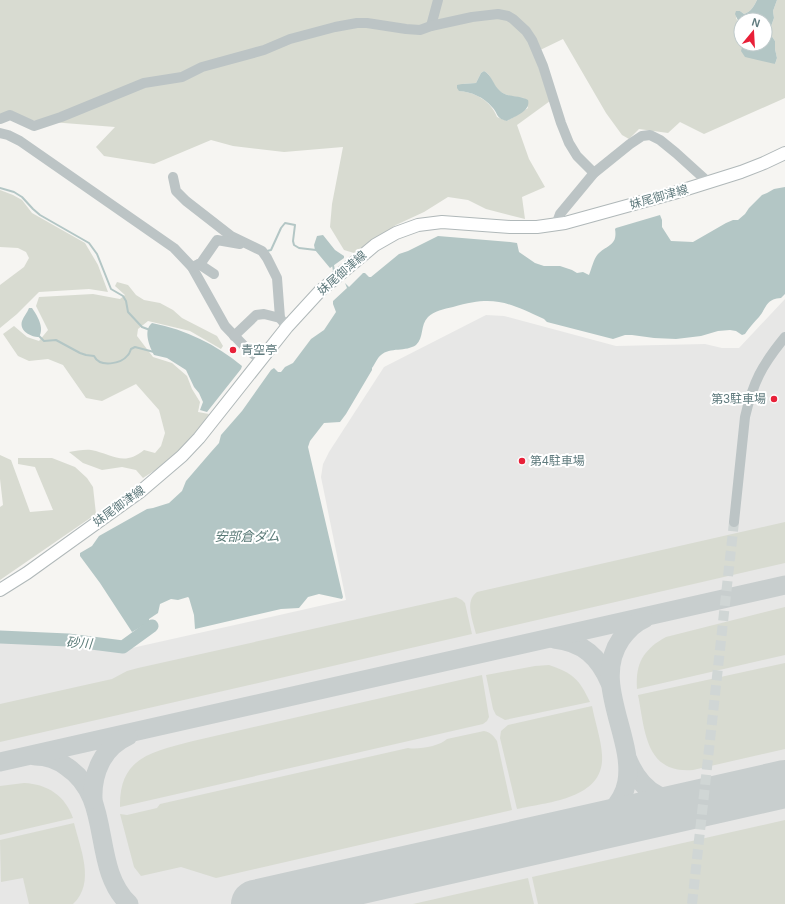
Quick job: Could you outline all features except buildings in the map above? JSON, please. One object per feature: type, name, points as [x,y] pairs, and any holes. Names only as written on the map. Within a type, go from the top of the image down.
[{"type":"main road","name":"妹尾御津線","points":[[0,590],[27,573],[141,491],[170,467],[199,438],[260,359],[284,322],[375,245],[396,233],[418,225],[442,222],[510,227],[556,225],[708,182],[764,163],[785,153]]},
{"type":"street","points":[[431,26],[438,0]]},
{"type":"street","points":[[0,119],[10,115],[34,126],[61,118],[144,83],[182,77],[202,67],[264,50],[290,39],[335,27],[357,23],[367,23],[420,30],[431,26],[472,17],[498,14],[508,16],[526,31],[532,40],[543,66],[569,144],[577,156],[594,172]]},
{"type":"street","points":[[0,133],[8,134],[20,141],[153,233],[196,265],[214,274]]},
{"type":"street","points":[[556,225],[560,214],[594,172],[642,136],[650,135],[660,140],[708,182]]},
{"type":"street","points":[[764,163],[785,160]]},
{"type":"street","points":[[174,177],[176,191],[186,201],[231,236],[262,251],[277,278],[284,322]]},
{"type":"street","points":[[196,265],[217,240],[250,246]]},
{"type":"street","points":[[196,265],[224,326],[260,359]]},
{"type":"street","points":[[234,336],[256,315],[264,314],[284,322]]},
{"type":"street","points":[[734,522],[745,417],[749,400],[762,368],[785,337]]},
{"type":"shaded area","points":[[0,0],[757,0],[753,7],[747,12],[733,12],[733,52],[752,52],[775,64],[777,58],[775,41],[773,38],[773,11],[777,0],[785,0],[785,98],[704,134],[680,122],[668,133],[639,129],[629,139],[622,135],[606,113],[563,39],[534,53],[550,101],[517,125],[529,159],[545,187],[522,197],[525,219],[486,209],[468,200],[448,197],[424,212],[396,225],[354,253],[344,250],[330,227],[332,204],[343,147],[284,152],[233,146],[211,140],[154,164],[104,156],[96,147],[115,127],[0,118]],"holes":[[[484,71],[489,75],[500,91],[507,95],[524,98],[528,108],[507,121],[497,117],[491,106],[482,98],[471,93],[459,91],[462,84],[476,83],[481,73]]]},
{"type":"shaded area","points":[[0,190],[22,200],[32,213],[85,243],[98,265],[108,292],[89,289],[39,292],[17,314],[0,328],[0,285],[24,267],[29,258],[26,252],[18,248],[0,247]]},
{"type":"shaded area","points":[[117,282],[128,285],[136,295],[144,300],[160,303],[173,310],[182,318],[217,336],[223,346],[221,349],[190,331],[148,321],[138,329],[137,336],[153,357],[172,363],[187,376],[192,389],[200,402],[198,412],[209,414],[195,435],[166,463],[143,478],[136,470],[122,467],[102,470],[83,463],[69,452],[91,450],[124,459],[137,455],[144,450],[155,453],[161,446],[165,433],[159,410],[136,384],[102,401],[86,398],[63,365],[48,359],[29,361],[18,356],[3,334],[14,326],[27,337],[39,341],[48,330],[36,306],[39,297],[93,294],[120,299],[125,295],[115,286]]},
{"type":"shaded area","points":[[785,299],[785,904],[0,904],[0,640],[29,641],[123,650],[346,600],[321,477],[323,464],[329,452],[384,367],[486,315],[504,316],[616,346],[705,344],[722,348],[739,348]]},
{"type":"shaded area","points":[[0,455],[11,460],[30,512],[53,510],[35,467],[18,464],[18,458],[52,458],[75,467],[87,478],[93,487],[96,514],[0,580],[0,507],[3,505],[0,479]]},
{"type":"shaded area","points":[[785,522],[785,563],[476,634],[470,612],[470,606],[473,596],[477,592]]},
{"type":"shaded area","points":[[456,597],[465,603],[472,634],[0,742],[0,704],[112,679],[127,671],[138,668]]},
{"type":"shaded area","points":[[785,607],[785,655],[637,689],[639,664],[642,658],[652,647],[666,637]]},
{"type":"shaded area","points":[[785,663],[785,749],[693,770],[677,769],[665,765],[656,757],[650,747],[646,735],[638,695]]},
{"type":"shaded area","points":[[549,665],[570,674],[579,682],[590,702],[505,720],[496,715],[493,709],[486,675],[535,666]]},
{"type":"shaded area","points":[[482,675],[489,717],[483,724],[120,807],[121,790],[125,777],[132,767],[141,759],[152,753],[193,741]]},
{"type":"shaded area","points":[[592,706],[602,755],[600,770],[594,781],[585,790],[572,796],[544,804],[517,809],[500,738],[501,731],[508,725]]},
{"type":"shaded area","points":[[484,731],[491,734],[497,741],[512,810],[216,878],[181,867],[141,876],[134,867],[120,814],[127,815],[157,808],[160,804],[408,748],[429,747],[439,744],[447,739]]},
{"type":"shaded area","points":[[24,783],[41,786],[54,793],[65,803],[73,818],[0,835],[0,786]]},
{"type":"shaded area","points":[[785,820],[785,904],[538,904],[532,877]]},
{"type":"shaded area","points":[[74,823],[82,854],[85,876],[84,886],[80,896],[73,904],[29,904],[23,878],[1,882],[0,840]]},
{"type":"shaded area","points":[[528,878],[534,904],[413,904]]},
{"type":"water","points":[[757,0],[777,0],[773,11],[774,18],[773,21],[773,12],[749,12]]},
{"type":"water","points":[[773,38],[775,41],[777,58],[775,64],[745,57],[742,52],[773,52]]},
{"type":"water","points":[[484,71],[503,93],[528,100],[525,110],[507,121],[503,120],[489,103],[473,94],[459,91],[457,85],[476,83],[481,73]]},
{"type":"water","name":"安部倉ダム","points":[[785,187],[785,294],[781,298],[772,300],[767,304],[759,317],[745,334],[742,335],[736,331],[730,330],[676,339],[625,335],[613,339],[547,322],[544,319],[520,308],[500,302],[479,301],[439,310],[433,313],[426,320],[420,339],[416,345],[389,351],[380,356],[340,422],[324,423],[310,441],[308,447],[343,597],[342,599],[319,594],[308,597],[299,608],[281,609],[195,629],[194,615],[189,598],[178,600],[171,599],[160,604],[158,613],[149,619],[149,622],[132,632],[100,583],[80,556],[80,553],[92,546],[99,536],[147,509],[169,503],[182,491],[186,481],[219,443],[221,435],[242,411],[271,370],[274,368],[278,372],[281,372],[285,367],[293,363],[311,339],[324,330],[336,312],[333,301],[347,288],[345,283],[349,287],[363,273],[371,277],[399,254],[438,236],[510,242],[517,243],[519,252],[535,263],[544,266],[560,266],[577,273],[583,272],[589,275],[596,256],[615,239],[616,228],[660,215],[662,227],[671,241],[693,242],[726,223],[733,220],[738,220],[762,195],[774,189]]},
{"type":"water","points":[[323,235],[335,250],[344,256],[344,258],[330,268],[315,250],[314,245],[317,236]]},
{"type":"water","points":[[29,308],[32,308],[40,322],[41,333],[39,337],[29,335],[22,328],[22,321]]},
{"type":"water","points":[[152,323],[189,334],[200,339],[232,358],[242,366],[207,412],[200,410],[203,402],[186,370],[167,358],[154,355],[150,347],[147,334],[149,326]]},
{"type":"waterway","points":[[0,188],[14,192],[22,197],[40,215],[89,243],[97,254],[111,289],[123,296],[126,301],[128,312],[142,327],[150,330]]},
{"type":"waterway","points":[[267,251],[271,250],[281,228],[285,223],[295,225],[294,245],[299,248],[316,250]]},
{"type":"waterway","points":[[333,265],[334,271]]},
{"type":"waterway","points":[[39,336],[44,341],[56,340],[80,353],[94,356],[97,360],[106,363],[121,361],[130,353],[131,349],[135,347],[154,352]]},
{"type":"waterway","name":"砂川","points":[[0,637],[68,640],[123,647],[152,626]]},
{"type":"taxiway","points":[[0,762],[785,585]]},
{"type":"taxiway","points":[[580,831],[610,812],[625,790],[628,766],[624,741],[611,689],[611,663],[621,639],[631,628],[644,619]]},
{"type":"taxiway","points":[[554,639],[573,643],[589,652],[601,666],[610,683]]},
{"type":"taxiway","points":[[93,799],[93,789],[97,771],[101,762],[112,747],[128,736]]},
{"type":"taxiway","points":[[35,756],[60,762],[82,780],[91,796],[97,814],[109,871],[117,889],[129,904]]},
{"type":"taxiway","points":[[628,760],[641,782],[649,790],[658,795],[679,801],[705,802]]},
{"type":"runway","points":[[255,904],[785,784]]},
{"type":"tunnel","points":[[692,904],[734,522]]},
{"type":"place","name":"青空亭","points":[[233,350]]},
{"type":"place","name":"第3駐車場","points":[[774,399]]},
{"type":"place","name":"第4駐車場","points":[[522,461]]}]
